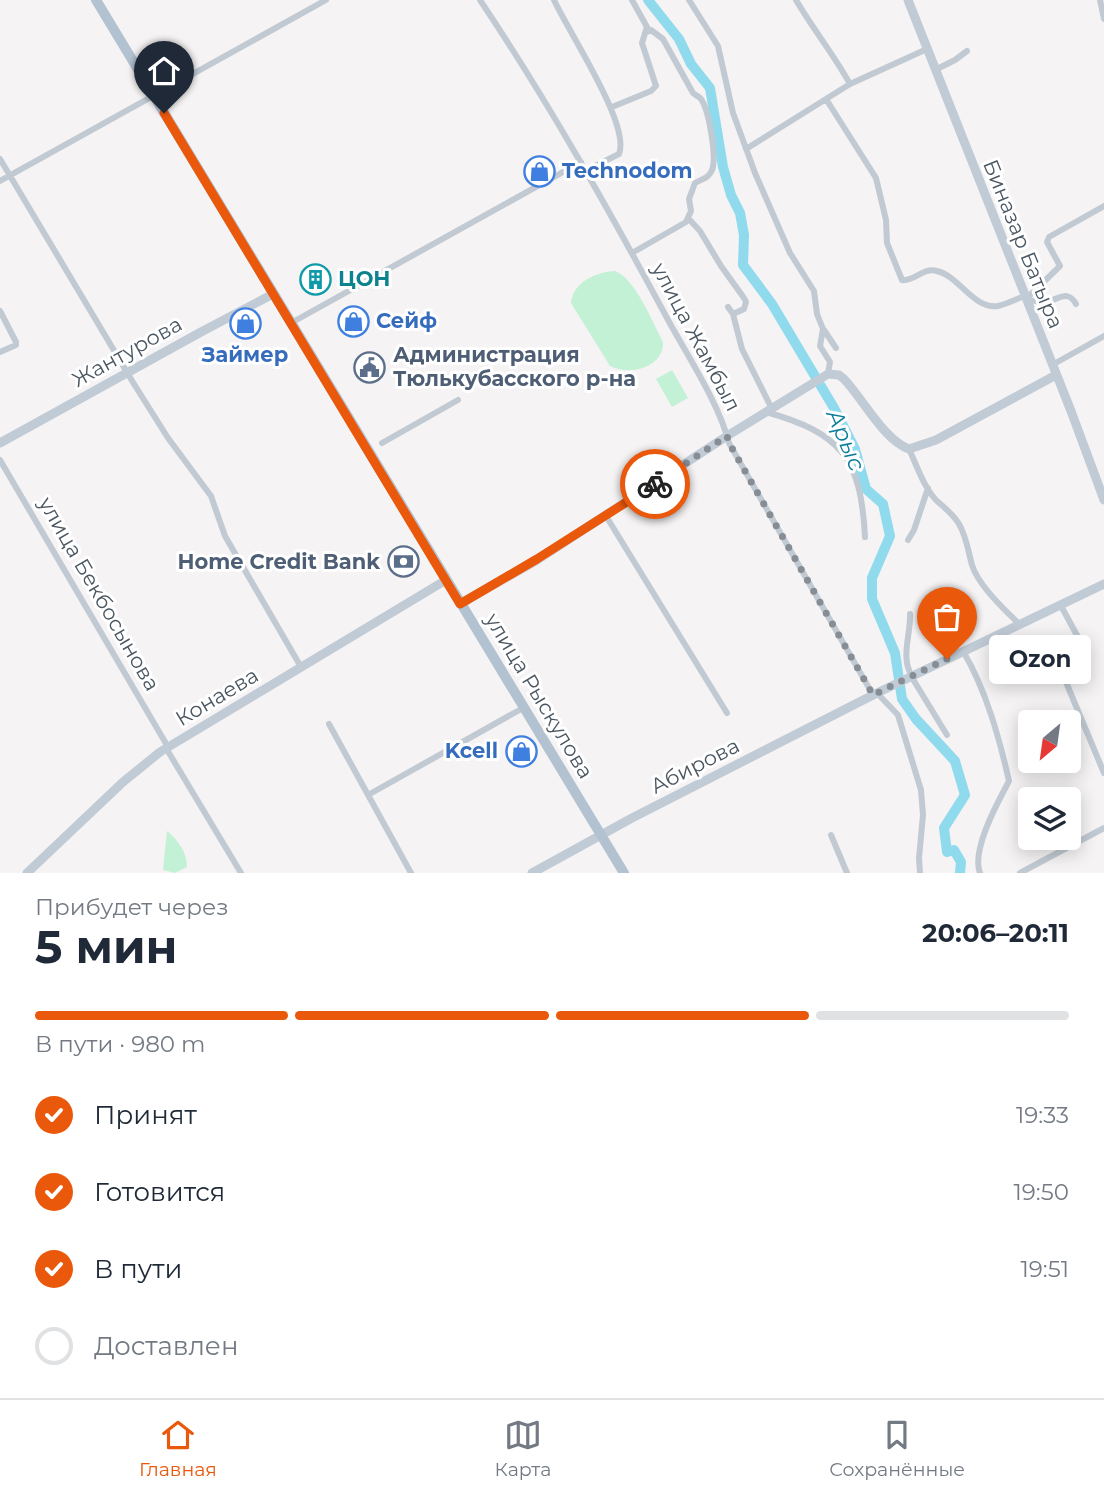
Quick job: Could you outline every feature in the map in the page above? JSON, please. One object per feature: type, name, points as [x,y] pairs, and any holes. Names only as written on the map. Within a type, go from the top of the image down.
[{"type":"main road","name":"улица Рыскулова","points":[[96,0],[624,873]]},
{"type":"street","points":[[0,181],[326,0]]},
{"type":"street","name":"улица Жамбыл","points":[[480,0],[587,170],[706,391],[755,490],[876,693],[898,715],[921,790],[923,815],[920,873]]},
{"type":"street","points":[[554,0],[612,107],[621,149],[619,155],[611,160],[587,170]]},
{"type":"street","points":[[632,0],[648,30],[663,39],[693,93],[701,98],[713,145],[714,167],[708,177],[695,183],[689,199],[691,211],[682,226],[632,253]]},
{"type":"street","points":[[689,0],[718,46],[733,113],[746,149],[790,253],[811,285],[823,328],[836,348]]},
{"type":"street","points":[[796,0],[850,84]]},
{"type":"street","name":"Биназар Батыра","points":[[908,0],[1104,500]]},
{"type":"street","points":[[1100,0],[1104,19]]},
{"type":"street","points":[[612,107],[655,89],[642,43],[648,30]]},
{"type":"street","points":[[510,47],[519,42]]},
{"type":"street","points":[[746,149],[850,84],[926,49]]},
{"type":"street","points":[[935,69],[967,51]]},
{"type":"street","points":[[827,99],[876,178],[886,220],[887,243],[902,280],[908,281],[926,270],[933,270],[948,276],[991,306],[1025,298],[1060,266],[1047,242],[1049,237],[1104,206]]},
{"type":"street","points":[[0,159],[127,372],[174,447],[211,496],[225,536],[301,667]]},
{"type":"street","points":[[291,323],[581,162]]},
{"type":"street","points":[[688,218],[700,231],[746,302],[744,309],[733,314]]},
{"type":"street","name":"Жантурова","points":[[0,443],[273,294]]},
{"type":"street","points":[[1025,298],[1046,302],[1067,295],[1071,296],[1076,304]]},
{"type":"street","points":[[728,307],[733,314],[742,349],[769,411],[813,428],[825,435],[844,454],[853,471],[861,499],[865,537]]},
{"type":"street","points":[[0,311],[16,345],[0,352]]},
{"type":"street","points":[[823,328],[820,346],[830,362],[828,374]]},
{"type":"street","points":[[1052,365],[1104,336]]},
{"type":"street","points":[[460,604],[606,516],[727,436],[828,374],[839,375],[844,379],[891,436],[902,447],[909,449],[936,440],[1056,375]]},
{"type":"street","points":[[382,443],[458,400]]},
{"type":"street","points":[[909,449],[928,488],[958,521],[968,546],[972,566],[978,576],[1019,624]]},
{"type":"street","name":"улица Бекбосынова","points":[[0,460],[241,873]]},
{"type":"street","points":[[908,540],[928,488]]},
{"type":"street","points":[[924,503],[928,505],[936,499]]},
{"type":"street","points":[[606,516],[726,713]]},
{"type":"street","name":"Конаева","points":[[27,873],[125,780],[167,747],[446,580]]},
{"type":"street","points":[[909,677],[1104,584]]},
{"type":"street","points":[[1060,604],[1079,639]]},
{"type":"street","points":[[911,614],[906,660],[909,677],[947,735]]},
{"type":"street","points":[[963,651],[981,685],[1009,781],[996,804],[979,853],[980,873]]},
{"type":"street","points":[[1058,663],[1104,773]]},
{"type":"street","name":"Абирова","points":[[532,873],[909,677]]},
{"type":"street","points":[[368,795],[523,708]]},
{"type":"street","points":[[329,724],[411,873]]},
{"type":"street","points":[[1020,873],[1104,828]]},
{"type":"street","points":[[831,835],[847,873]]},
{"type":"green space","points":[[615,271],[630,282],[663,342],[658,358],[644,368],[626,370],[610,366],[571,303],[576,289],[587,279],[600,273]]},
{"type":"green space","points":[[672,370],[688,398],[672,407],[656,379]]},
{"type":"green space","points":[[167,831],[181,847],[187,862],[187,867],[175,873],[163,870]]},
{"type":"waterway","name":"Арыс","points":[[648,0],[679,39],[691,64],[710,88],[723,167],[731,195],[740,213],[744,235],[743,265],[772,304],[834,408],[855,449],[866,489],[883,504],[890,536],[872,578],[872,599],[895,653],[902,699],[916,719],[955,761],[965,795],[944,828],[947,852],[954,850],[961,862],[960,873]]},
{"type":"way so far","points":[[655,484],[727,436],[873,695],[947,659]]},
{"type":"place","name":"Technodom","points":[[539,171]]},
{"type":"place","name":"ЦОН","points":[[315,279]]},
{"type":"place","name":"Сейф","points":[[353,321]]},
{"type":"place","name":"Займер","points":[[245,323]]},
{"type":"place","name":"Администрация Тюлькубасского р-на","points":[[370,367]]},
{"type":"place","name":"Home Credit Bank","points":[[403,562]]},
{"type":"place","name":"Ozon","points":[[947,659]]},
{"type":"place","name":"Kcell","points":[[521,751]]},
{"type":"route","points":[[164,113],[460,604],[655,484]]}]
